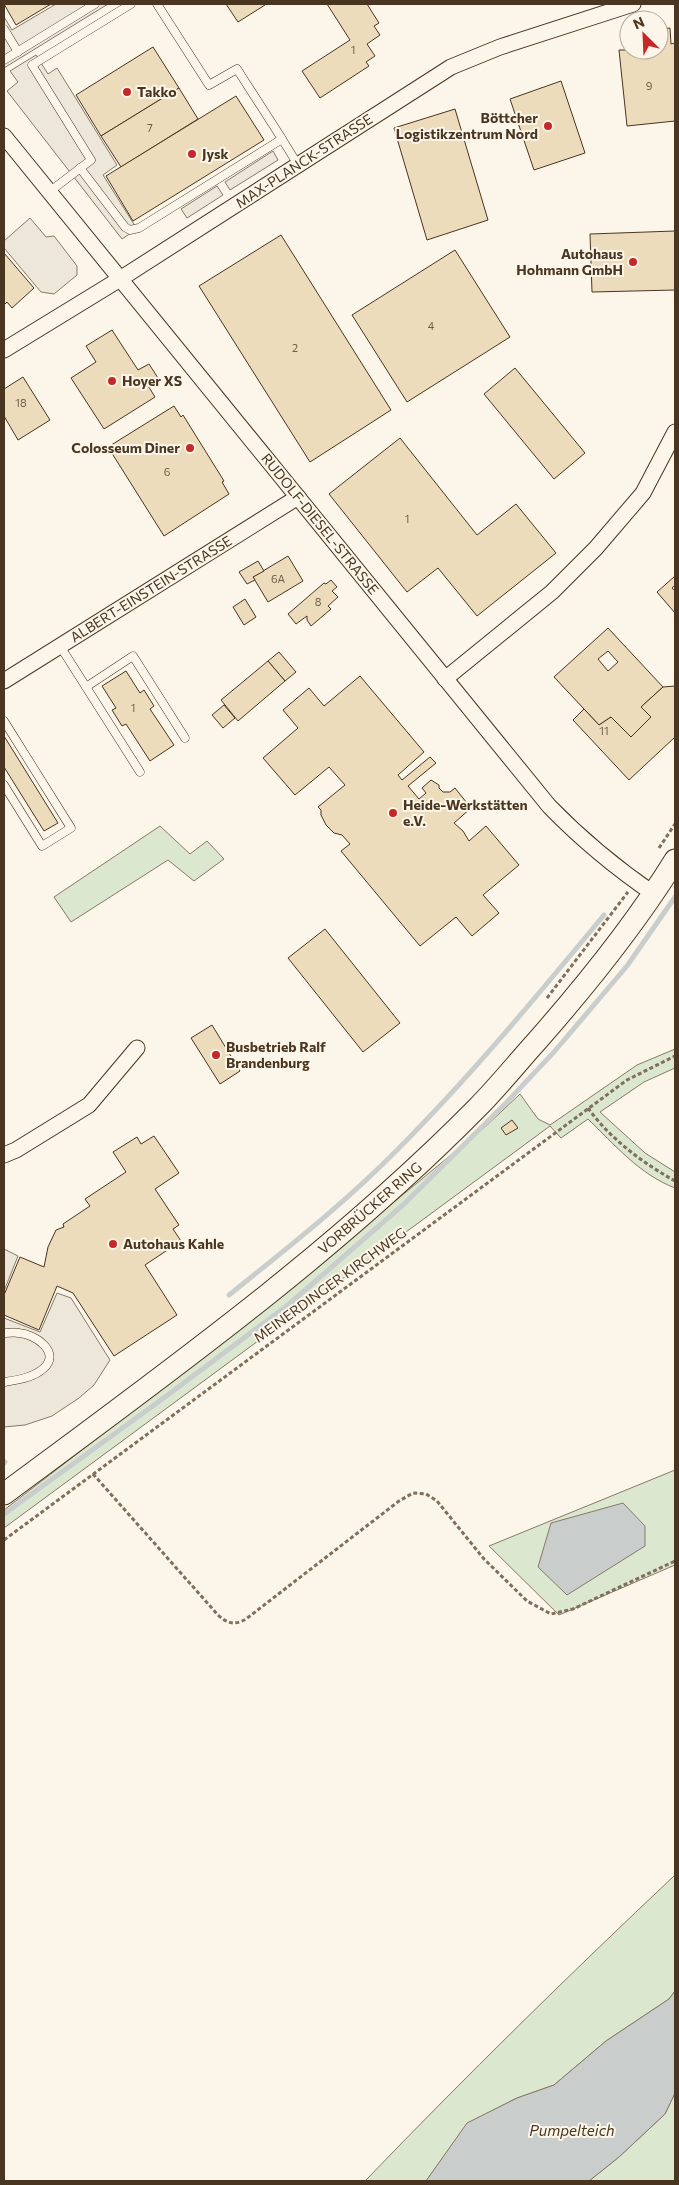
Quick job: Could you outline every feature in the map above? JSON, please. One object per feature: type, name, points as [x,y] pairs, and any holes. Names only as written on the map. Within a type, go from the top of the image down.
[{"type":"main road","name":"VORBRÜCKER RING","points":[[4,1494],[244,1314],[358,1220],[415,1168],[479,1106],[567,1007],[654,894],[675,860]]},
{"type":"street","name":"MAX-PLANCK-STRASSE","points":[[4,350],[120,279],[451,67],[500,47],[624,5]]},
{"type":"street","name":"RUDOLF-DIESEL-STRASSE","points":[[4,136],[560,818],[604,857],[654,894]]},
{"type":"street","points":[[445,679],[552,592],[596,548],[643,492],[675,432]]},
{"type":"street","name":"ALBERT-EINSTEIN-STRASSE","points":[[4,682],[298,497]]},
{"type":"street","points":[[4,1154],[16,1150],[89,1105],[137,1048]]},
{"type":"lane","points":[[4,60],[95,4]]},
{"type":"lane","points":[[49,192],[91,160],[32,65],[130,4]]},
{"type":"lane","points":[[157,4],[209,85],[237,69],[298,165]]},
{"type":"lane","points":[[4,29],[18,52]]},
{"type":"lane","points":[[80,168],[125,227],[130,230],[139,228],[282,139]]},
{"type":"lane","points":[[60,646],[140,772]]},
{"type":"lane","points":[[86,687],[133,656],[185,738]]},
{"type":"lane","points":[[4,720],[71,828],[42,846],[4,785]]},
{"type":"lane","points":[[4,1333],[20,1332],[41,1341],[47,1348],[49,1357],[45,1367],[35,1374],[4,1382]]},
{"type":"path","points":[[546,999],[622,900]]},
{"type":"path","name":"MEINERDINGER KIRCHWEG","points":[[4,1540],[588,1108],[627,1080],[653,1065],[675,1056]]},
{"type":"path","points":[[588,1108],[597,1121],[621,1143],[653,1169],[675,1181]]},
{"type":"path","points":[[93,1474],[218,1615],[228,1623],[239,1624],[399,1501],[413,1493],[426,1494],[437,1501],[484,1559],[527,1601],[551,1614],[572,1608],[675,1561]]},
{"type":"green space","points":[[160,826],[190,854],[207,841],[224,859],[194,881],[168,860],[71,922],[54,897]]},
{"type":"green space","points":[[675,1049],[675,1068],[644,1082],[600,1112],[645,1153],[675,1172],[675,1188],[639,1167],[588,1119],[561,1138],[550,1126],[4,1528],[4,1510],[251,1320],[486,1126],[520,1094],[538,1119],[550,1125],[637,1065]]},
{"type":"green space","points":[[675,1470],[675,1565],[559,1615],[489,1546]]},
{"type":"green space","points":[[675,1875],[675,1991],[669,1999],[606,2041],[554,2085],[517,2098],[468,2123],[426,2181],[365,2181],[518,2026]]},
{"type":"green space","points":[[675,2093],[675,2181],[589,2181],[619,2157],[665,2114]]},
{"type":"shaded area","points":[[56,4],[108,4],[4,68],[4,17],[12,30]]},
{"type":"shaded area","points":[[36,55],[48,74],[57,68],[117,165],[103,175],[137,229],[122,239],[7,91],[18,82],[10,71]]},
{"type":"shaded area","points":[[273,151],[278,160],[230,190],[225,182]]},
{"type":"shaded area","points":[[217,186],[223,195],[187,218],[181,209]]},
{"type":"shaded area","points":[[30,218],[46,237],[54,236],[77,266],[77,275],[54,294],[41,292],[4,248],[4,241]]},
{"type":"shaded area","points":[[4,1249],[18,1256],[4,1291]]},
{"type":"shaded area","points":[[57,1293],[71,1298],[110,1360],[94,1385],[79,1398],[52,1416],[25,1425],[4,1427],[4,1318],[40,1332]]},
{"type":"water","points":[[623,1503],[645,1526],[645,1546],[567,1595],[538,1567],[551,1523]]},
{"type":"water","name":"Pumpelteich","points":[[675,1991],[675,2093],[665,2114],[619,2157],[589,2181],[426,2181],[467,2123],[517,2098],[554,2085],[606,2041],[669,1999]]},
{"type":"building","points":[[4,4],[51,4],[16,25]]},
{"type":"building","points":[[226,4],[264,4],[265,5],[238,22]]},
{"type":"building","points":[[327,4],[367,4],[379,23],[374,26],[380,35],[367,44],[375,56],[366,62],[369,66],[320,98],[302,71],[350,40]]},
{"type":"building","points":[[669,28],[671,44],[675,43],[675,121],[627,126],[620,60],[669,60]]},
{"type":"building","name":"Takko","points":[[153,47],[179,88],[101,136],[76,95]]},
{"type":"building","name":"Böttcher Logistikzentrum Nord","points":[[561,81],[585,153],[534,170],[510,99]]},
{"type":"building","points":[[179,88],[198,119],[121,167],[101,136]]},
{"type":"building","name":"Jysk","points":[[236,96],[264,140],[133,221],[106,176]]},
{"type":"building","points":[[455,109],[488,220],[427,240],[394,128]]},
{"type":"building","name":"Autohaus Hohmann GmbH","points":[[675,231],[675,290],[592,292],[590,234]]},
{"type":"building","points":[[281,235],[391,410],[310,462],[199,286]]},
{"type":"building","points":[[455,250],[510,337],[407,402],[352,315]]},
{"type":"building","points":[[4,253],[34,288],[12,308],[7,302],[4,305]]},
{"type":"building","name":"Hoyer XS","points":[[112,330],[138,370],[149,364],[158,378],[147,384],[155,397],[104,429],[71,378],[96,362],[86,346]]},
{"type":"building","points":[[515,368],[585,453],[554,479],[484,394]]},
{"type":"building","points":[[23,377],[50,420],[18,440],[4,416],[4,389]]},
{"type":"building","points":[[174,406],[181,417],[183,415],[224,481],[222,482],[229,494],[164,536],[108,447]]},
{"type":"building","points":[[400,438],[477,535],[516,504],[556,553],[477,616],[438,568],[407,592],[329,494]]},
{"type":"building","points":[[288,556],[303,581],[268,602],[253,577]]},
{"type":"building","points":[[258,561],[264,571],[253,577],[255,580],[247,584],[239,572]]},
{"type":"building","points":[[675,576],[675,585],[672,588],[675,591],[675,613],[657,592]]},
{"type":"building","points":[[331,580],[337,587],[332,591],[338,597],[328,606],[331,609],[311,626],[307,616],[296,624],[288,614],[324,583],[326,584]]},
{"type":"building","points":[[245,599],[256,617],[244,625],[233,607]]},
{"type":"building","points":[[608,628],[663,687],[641,707],[651,717],[631,737],[611,717],[599,725],[554,677]],"holes":[[[608,651],[618,662],[608,671],[598,659]]]},
{"type":"building","points":[[279,652],[296,672],[285,681],[268,661]]},
{"type":"building","points":[[268,661],[285,681],[238,721],[221,700]]},
{"type":"building","points":[[126,671],[140,693],[144,690],[154,706],[150,709],[174,745],[150,761],[126,724],[122,726],[112,710],[116,708],[102,686]]},
{"type":"building","name":"Heide-Werkstätten e.V.","points":[[360,676],[424,752],[398,775],[402,780],[430,757],[436,763],[408,786],[419,799],[426,793],[422,788],[431,780],[439,785],[443,792],[450,792],[455,788],[471,808],[454,823],[463,831],[469,841],[486,826],[519,865],[483,895],[499,913],[472,936],[456,917],[420,946],[341,851],[350,844],[342,835],[334,833],[326,825],[321,815],[321,810],[318,807],[345,785],[329,767],[295,795],[263,758],[298,728],[283,710],[309,688],[324,706]]},
{"type":"building","points":[[675,686],[675,737],[629,780],[573,720],[584,709],[599,725],[611,717],[631,737],[651,717],[641,707],[663,687]]},
{"type":"building","points":[[224,705],[235,718],[223,728],[212,715]]},
{"type":"building","points":[[4,736],[58,823],[44,831],[4,767]]},
{"type":"building","points":[[325,929],[400,1023],[363,1052],[288,958]]},
{"type":"building","name":"Busbetrieb Ralf Brandenburg","points":[[212,1025],[240,1071],[220,1084],[191,1038]]},
{"type":"building","points":[[512,1120],[518,1128],[506,1135],[501,1128]]},
{"type":"building","name":"Autohaus Kahle","points":[[154,1136],[179,1173],[155,1189],[179,1225],[173,1229],[181,1241],[145,1265],[177,1315],[114,1356],[73,1293],[57,1286],[39,1330],[4,1315],[4,1295],[20,1257],[44,1267],[48,1247],[56,1230],[64,1227],[63,1224],[90,1206],[85,1199],[126,1172],[113,1152],[137,1137],[141,1144]]},
{"type":"waterway","points":[[4,1514],[288,1305],[403,1205],[506,1103],[554,1052],[627,966],[675,897]]},
{"type":"waterway","points":[[229,1295],[336,1207],[396,1151],[477,1065],[604,915]]},
{"type":"place","name":"Takko","points":[[127,92]]},
{"type":"place","name":"Böttcher Logistikzentrum Nord","points":[[548,126]]},
{"type":"place","name":"Jysk","points":[[192,154]]},
{"type":"place","name":"Autohaus Hohmann GmbH","points":[[633,262]]},
{"type":"place","name":"Hoyer XS","points":[[112,381]]},
{"type":"place","name":"Colosseum Diner","points":[[190,448]]},
{"type":"place","name":"Heide-Werkstätten e.V.","points":[[393,813]]},
{"type":"place","name":"Busbetrieb Ralf Brandenburg","points":[[216,1055]]},
{"type":"place","name":"Autohaus Kahle","points":[[113,1244]]}]
